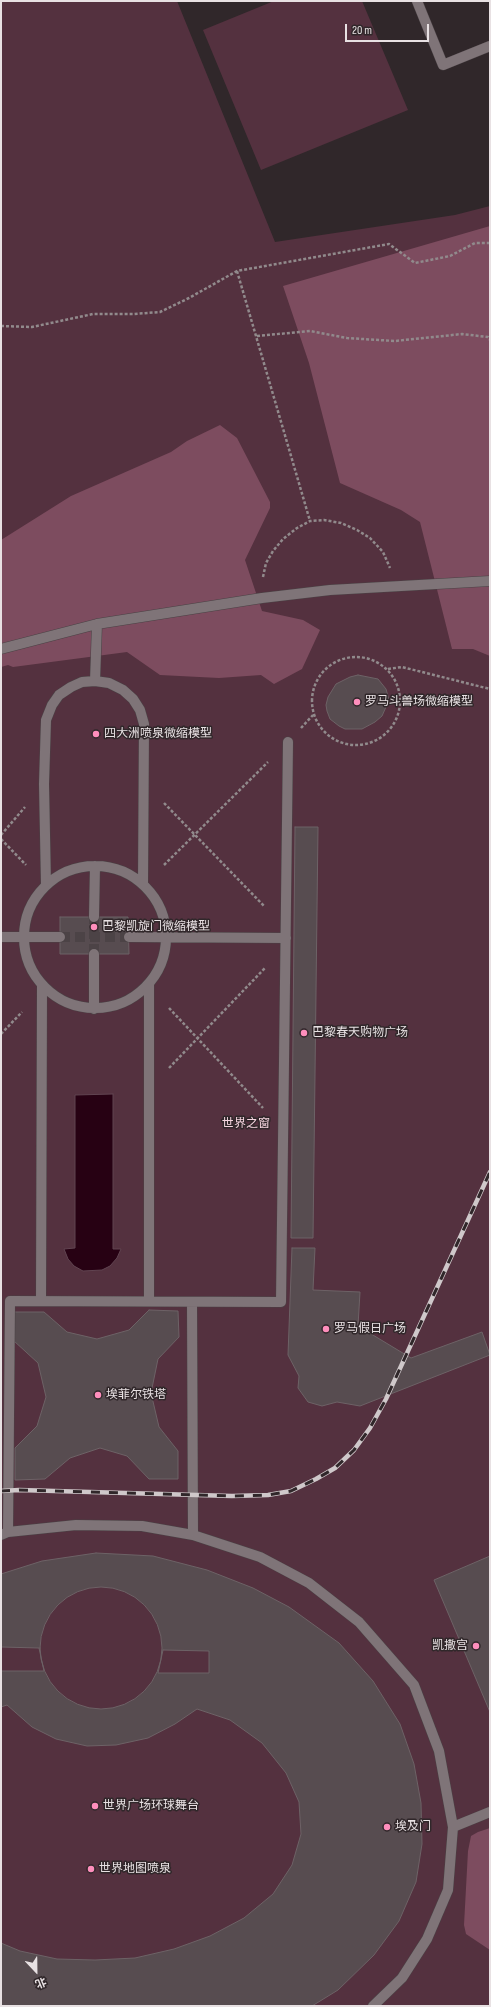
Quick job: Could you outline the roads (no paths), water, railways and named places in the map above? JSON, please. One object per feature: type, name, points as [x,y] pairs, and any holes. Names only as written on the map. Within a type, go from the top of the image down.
[{"type":"street","points":[[417,1],[443,65],[490,46]]},
{"type":"street","points":[[1,649],[97,624],[262,598],[395,586],[490,581]]},
{"type":"street","points":[[95,681],[97,624]]},
{"type":"street","points":[[46,886],[44,777],[46,720],[52,705],[59,695],[77,685],[95,681],[109,683],[123,690],[133,699],[140,710],[144,724],[144,884]]},
{"type":"street","points":[[288,742],[281,1302],[10,1301],[4,1534],[83,1525],[142,1526],[193,1535],[260,1557],[309,1583],[359,1622],[414,1685],[439,1751],[453,1826],[448,1890],[427,1938],[402,1978],[373,2006]]},
{"type":"street","points":[[94,917],[95,866]]},
{"type":"street","points":[[95,866],[118,870],[129,874],[144,884],[156,899],[164,917],[167,937],[165,954],[161,965],[149,985],[134,997],[116,1006],[94,1009],[76,1006],[58,999],[42,986],[27,960],[24,937],[27,917],[34,900],[46,886],[60,875],[72,870],[95,866]]},
{"type":"street","points":[[1,937],[60,936]]},
{"type":"street","points":[[129,937],[167,937],[285,943]]},
{"type":"street","points":[[94,954],[94,1009]]},
{"type":"street","points":[[149,985],[149,1302]]},
{"type":"street","points":[[41,1301],[42,986]]},
{"type":"street","points":[[192,1302],[193,1535]]},
{"type":"street","points":[[453,1826],[490,1812]]},
{"type":"tunnel","points":[[94,917],[94,954]]},
{"type":"tunnel","points":[[60,937],[129,937]]},
{"type":"railway","points":[[1,1491],[19,1490],[232,1496],[268,1495],[291,1491],[335,1468],[354,1450],[370,1428],[386,1399],[490,1172]]},
{"type":"place","name":"罗马斗兽场微缩模型","points":[[357,702]]},
{"type":"place","name":"四大洲喷泉微缩模型","points":[[96,734]]},
{"type":"place","name":"巴黎凯旋门微缩模型","points":[[94,927]]},
{"type":"place","name":"巴黎春天购物广场","points":[[304,1033]]},
{"type":"place","name":"罗马假日广场","points":[[326,1329]]},
{"type":"place","name":"埃菲尔铁塔","points":[[98,1395]]},
{"type":"place","name":"凯撒宫","points":[[476,1646]]},
{"type":"place","name":"世界广场环球舞台","points":[[95,1806]]},
{"type":"place","name":"埃及门","points":[[387,1827]]},
{"type":"place","name":"世界地图喷泉","points":[[91,1869]]},
{"type":"park label","name":"世界之窗","points":[[246,1124]]}]
